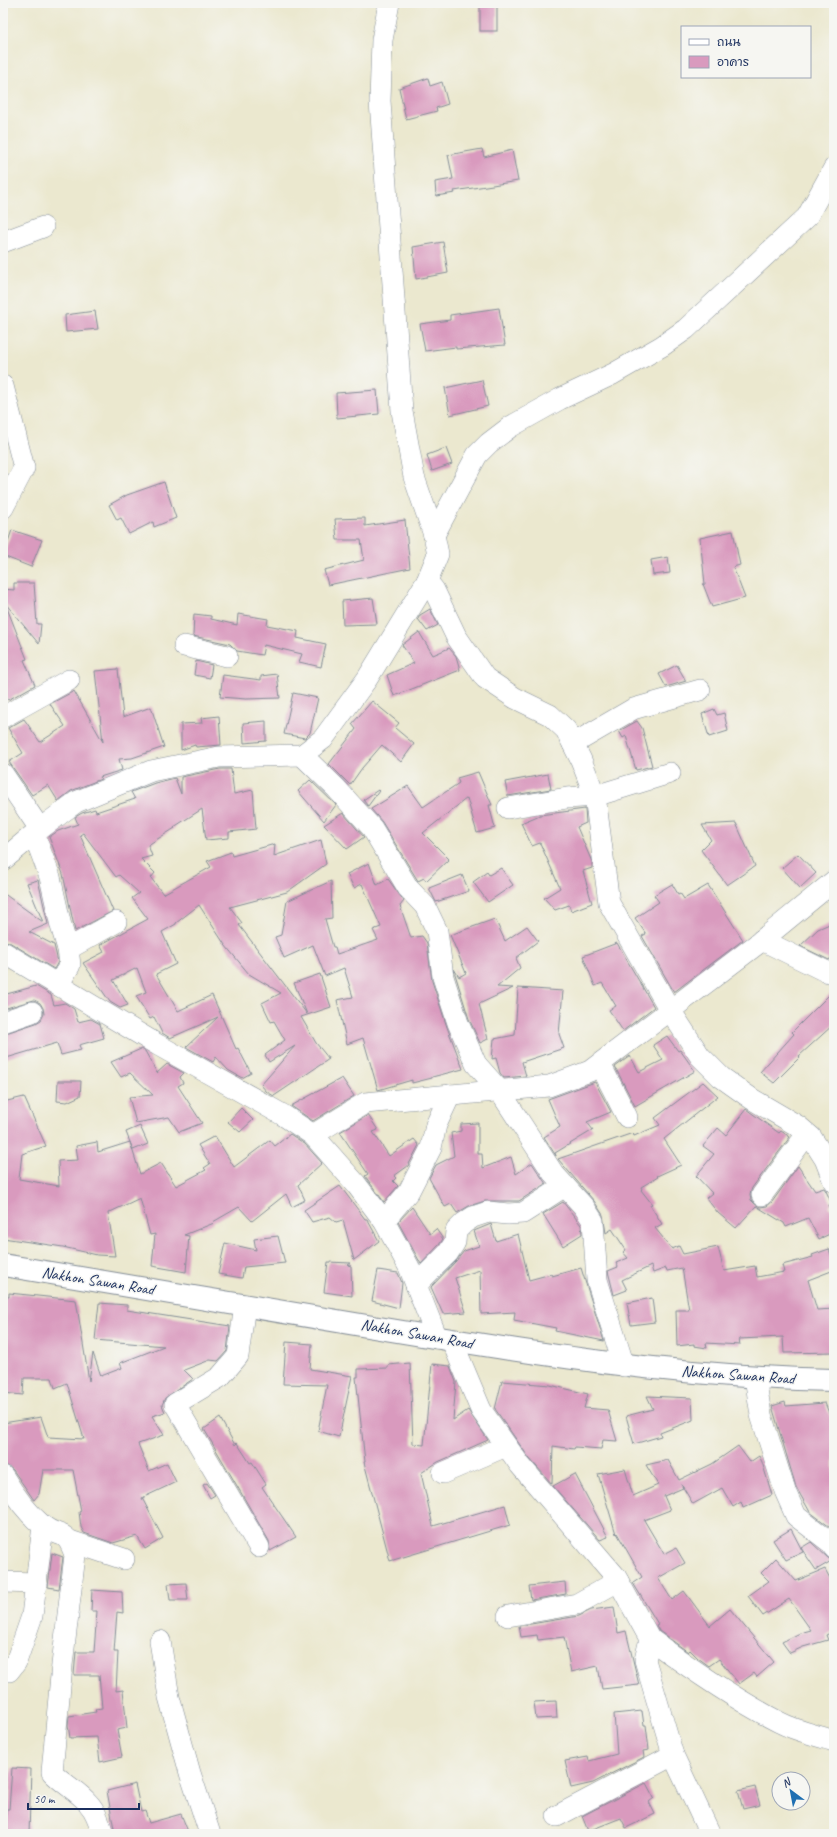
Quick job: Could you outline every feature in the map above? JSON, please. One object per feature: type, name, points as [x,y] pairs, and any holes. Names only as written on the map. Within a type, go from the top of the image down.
[{"type":"main road","name":"Nakhon Sawan Road","points":[[3,1265],[445,1339],[624,1366],[755,1378],[834,1380]]},
{"type":"street","points":[[3,860],[36,832],[76,802],[151,771],[220,757],[302,755],[323,739],[367,679],[427,581],[438,554],[434,535],[414,477],[402,411],[380,101],[382,40],[389,3]]},
{"type":"street","points":[[434,535],[477,455],[510,427],[560,399],[613,374],[662,346],[686,329],[807,217],[834,168]]},
{"type":"street","points":[[3,242],[43,227]]},
{"type":"street","points":[[3,386],[10,445],[24,468],[3,508]]},
{"type":"street","points":[[427,581],[434,590],[456,636],[485,678],[515,698],[550,714],[566,730],[581,760],[595,796],[609,903],[670,1010],[700,1056],[721,1077],[752,1099],[798,1126],[807,1134],[825,1159],[833,1179]]},
{"type":"street","points":[[184,646],[227,656]]},
{"type":"street","points":[[3,717],[69,680]]},
{"type":"street","points":[[573,744],[633,709],[700,690]]},
{"type":"street","points":[[302,755],[336,788],[372,828],[408,888],[425,906],[437,931],[443,977],[458,1022],[476,1064],[499,1090],[553,1173],[584,1207],[593,1221],[597,1280],[624,1366]]},
{"type":"street","points":[[508,808],[567,798],[595,796],[670,773]]},
{"type":"street","points":[[3,774],[36,832],[50,877],[61,926],[68,949],[70,964],[58,985]]},
{"type":"street","points":[[313,1135],[365,1103],[549,1086],[590,1071],[762,940],[834,881]]},
{"type":"street","points":[[68,949],[116,922]]},
{"type":"street","points":[[762,940],[825,971],[834,973]]},
{"type":"street","points":[[3,952],[158,1045],[283,1115],[313,1135],[356,1184],[384,1221],[409,1267],[416,1285],[481,1410],[520,1465],[618,1581],[650,1639],[730,1694],[780,1723],[834,1741]]},
{"type":"street","points":[[3,1022],[32,1012]]},
{"type":"street","points":[[600,1064],[627,1117]]},
{"type":"street","points":[[384,1221],[409,1191],[431,1148],[436,1125],[450,1095]]},
{"type":"street","points":[[762,1195],[807,1134]]},
{"type":"street","points":[[416,1285],[448,1253],[455,1242],[456,1231],[473,1217],[488,1212],[508,1214],[523,1213],[565,1186]]},
{"type":"street","points":[[245,1306],[238,1356],[220,1377],[175,1404],[259,1548]]},
{"type":"street","points":[[755,1378],[761,1415],[785,1491],[796,1516],[831,1543],[834,1548]]},
{"type":"street","points":[[443,1473],[506,1446]]},
{"type":"street","points":[[3,1476],[18,1502],[43,1526],[66,1536],[70,1541],[75,1555],[62,1665],[52,1772],[89,1804],[100,1823],[103,1834]]},
{"type":"street","points":[[3,1671],[9,1670],[16,1662],[32,1616],[43,1526]]},
{"type":"street","points":[[70,1541],[124,1559]]},
{"type":"street","points":[[508,1616],[577,1604],[618,1581]]},
{"type":"street","points":[[3,1582],[36,1583]]},
{"type":"street","points":[[650,1639],[645,1660],[673,1755],[710,1834]]},
{"type":"street","points":[[160,1641],[170,1697],[190,1773],[210,1834]]},
{"type":"street","points":[[557,1816],[673,1755]]},
{"type":"building","points":[[480,3],[497,3],[497,31],[480,31]]},
{"type":"building","points":[[428,78],[430,86],[442,82],[448,104],[436,108],[437,111],[406,119],[399,88]]},
{"type":"building","points":[[482,149],[484,157],[512,150],[518,181],[454,191],[455,193],[436,196],[435,182],[453,179],[448,155]]},
{"type":"building","points":[[443,242],[448,273],[416,279],[413,247]]},
{"type":"building","points":[[499,308],[505,345],[456,349],[456,347],[425,351],[420,324],[450,320],[450,315]]},
{"type":"building","points":[[95,311],[98,329],[66,332],[65,315]]},
{"type":"building","points":[[482,380],[488,406],[450,415],[445,388]]},
{"type":"building","points":[[377,390],[379,414],[337,418],[336,393]]},
{"type":"building","points":[[446,448],[452,464],[432,471],[427,455]]},
{"type":"building","points":[[164,482],[176,518],[154,527],[153,522],[129,534],[121,518],[117,520],[109,505],[127,495]]},
{"type":"building","points":[[365,518],[365,526],[405,520],[410,568],[328,585],[324,570],[364,560],[361,540],[337,540],[335,519]]},
{"type":"building","points":[[12,530],[42,540],[31,567],[3,556]]},
{"type":"building","points":[[733,531],[740,565],[733,567],[745,598],[712,607],[703,584],[705,584],[700,538]]},
{"type":"building","points":[[668,557],[670,573],[653,575],[651,560]]},
{"type":"building","points":[[14,583],[34,583],[37,624],[41,624],[39,644],[5,603],[27,659],[24,660],[35,685],[8,700],[3,692],[3,589],[14,590]]},
{"type":"building","points":[[373,598],[377,624],[343,625],[342,601]]},
{"type":"building","points":[[430,609],[438,625],[427,631],[418,619],[420,615]]},
{"type":"building","points":[[194,614],[211,616],[211,619],[237,625],[238,614],[268,619],[267,625],[298,631],[297,638],[326,644],[321,667],[299,662],[302,654],[264,645],[262,655],[237,651],[230,644],[193,636]]},
{"type":"building","points":[[419,632],[433,655],[449,648],[456,656],[460,670],[394,696],[387,675],[414,663],[402,645]]},
{"type":"building","points":[[196,661],[212,665],[210,678],[194,675]]},
{"type":"building","points":[[677,665],[686,681],[666,687],[659,674]]},
{"type":"building","points":[[118,669],[123,717],[151,707],[164,747],[132,758],[119,759],[122,770],[100,777],[101,779],[71,791],[58,801],[48,785],[32,795],[9,762],[23,753],[8,728],[24,719],[40,742],[65,726],[50,704],[74,691],[103,742],[95,671]]},
{"type":"building","points":[[277,674],[280,698],[246,699],[220,697],[223,675],[261,680],[261,676]]},
{"type":"building","points":[[293,693],[318,698],[310,733],[305,738],[284,734]]},
{"type":"building","points":[[372,701],[399,723],[395,728],[414,744],[401,762],[382,745],[362,768],[350,785],[329,764],[356,729],[352,724]]},
{"type":"building","points":[[714,709],[717,715],[724,713],[728,731],[709,737],[702,714]]},
{"type":"building","points":[[219,716],[221,745],[196,747],[195,745],[181,750],[181,724],[202,723],[201,718]]},
{"type":"building","points":[[266,721],[266,741],[244,743],[243,723]]},
{"type":"building","points":[[637,721],[642,728],[652,766],[636,770],[626,736],[623,738],[619,731]]},
{"type":"building","points":[[220,769],[231,769],[234,794],[253,790],[256,829],[229,832],[229,838],[206,840],[202,809],[148,845],[152,856],[141,859],[155,873],[151,878],[163,894],[211,867],[207,861],[231,852],[232,856],[275,844],[274,856],[321,840],[326,864],[287,892],[230,907],[242,923],[239,925],[307,1014],[294,983],[320,974],[331,1007],[301,1017],[316,1043],[329,1059],[274,1096],[267,1092],[261,1085],[295,1046],[269,1062],[265,1055],[285,1040],[274,1021],[271,1022],[262,1003],[281,993],[249,974],[225,945],[199,905],[176,924],[162,932],[176,964],[156,974],[178,1011],[212,995],[236,1049],[238,1048],[251,1073],[242,1078],[228,1070],[216,1057],[213,1062],[186,1047],[218,1017],[170,1038],[162,1033],[154,1017],[150,1019],[136,996],[146,992],[137,968],[113,980],[128,1005],[120,1008],[110,1002],[83,963],[104,952],[100,945],[148,919],[132,898],[139,893],[119,875],[116,877],[83,833],[80,835],[113,911],[75,931],[63,874],[49,837],[58,831],[78,824],[75,817],[82,813],[95,809],[96,812],[135,799],[131,792],[155,783],[175,778],[181,794],[181,777]]},
{"type":"building","points":[[478,772],[492,805],[489,805],[495,828],[477,833],[467,798],[423,833],[449,859],[426,881],[424,878],[418,881],[382,822],[371,809],[408,786],[423,807],[459,783],[457,778]]},
{"type":"building","points":[[548,774],[551,789],[508,796],[505,782]]},
{"type":"building","points":[[310,780],[336,805],[324,821],[298,791]]},
{"type":"building","points":[[378,790],[379,791],[368,806],[363,800]]},
{"type":"building","points":[[585,809],[586,823],[577,827],[592,862],[592,868],[583,871],[592,903],[571,911],[569,905],[555,910],[544,898],[560,888],[540,843],[532,846],[521,823],[540,815]]},
{"type":"building","points":[[343,813],[364,837],[347,849],[324,825]]},
{"type":"building","points":[[736,823],[755,866],[727,885],[701,850],[711,840],[702,825]]},
{"type":"building","points":[[798,854],[816,873],[800,888],[782,868]]},
{"type":"building","points":[[369,863],[377,885],[388,879],[404,901],[400,906],[411,938],[422,936],[427,943],[432,981],[463,1069],[412,1083],[412,1080],[378,1090],[363,1038],[347,1044],[337,1000],[353,997],[344,968],[325,976],[313,945],[284,958],[275,937],[281,935],[287,901],[331,881],[332,918],[325,919],[333,947],[335,947],[337,954],[378,940],[373,930],[381,927],[362,884],[354,888],[347,874]]},
{"type":"building","points":[[501,868],[513,885],[488,902],[473,882],[487,872],[489,875]]},
{"type":"building","points":[[462,875],[469,891],[436,902],[429,888]]},
{"type":"building","points":[[38,880],[48,924],[29,932],[54,945],[58,962],[54,969],[9,942],[3,940],[3,893],[43,922],[27,883]]},
{"type":"building","points":[[672,884],[678,894],[680,893],[684,899],[708,885],[743,940],[674,992],[642,936],[646,934],[635,918],[659,902],[654,895]]},
{"type":"building","points":[[495,919],[505,941],[527,926],[538,941],[516,958],[520,968],[497,987],[513,988],[479,1004],[488,1039],[480,1043],[469,1019],[455,974],[454,969],[459,977],[466,973],[450,935]]},
{"type":"building","points":[[834,922],[834,954],[829,960],[800,946],[818,929]]},
{"type":"building","points":[[617,943],[654,1007],[623,1031],[609,1010],[616,1006],[602,983],[595,986],[583,956]]},
{"type":"building","points":[[36,986],[51,995],[54,1005],[65,1003],[74,1009],[78,1022],[91,1019],[100,1024],[104,1038],[79,1045],[81,1050],[61,1055],[57,1043],[3,1059],[3,1034],[36,1023],[41,1020],[44,1014],[40,1003],[34,1000],[3,1009],[3,995]]},
{"type":"building","points":[[518,988],[563,991],[559,1034],[564,1048],[522,1062],[526,1076],[504,1078],[500,1073],[496,1058],[492,1059],[494,1039],[515,1035]]},
{"type":"building","points":[[834,990],[834,1024],[799,1056],[800,1057],[774,1083],[760,1072],[794,1034],[792,1032]]},
{"type":"building","points":[[667,1036],[678,1051],[680,1050],[695,1071],[635,1106],[615,1067],[630,1056],[639,1072],[663,1060],[653,1045]]},
{"type":"building","points":[[141,1049],[145,1051],[157,1073],[167,1064],[184,1073],[180,1077],[183,1083],[178,1086],[202,1123],[179,1132],[169,1117],[136,1123],[129,1097],[153,1095],[130,1073],[121,1077],[111,1062]]},
{"type":"building","points":[[342,1078],[354,1096],[313,1121],[291,1106]]},
{"type":"building","points":[[58,1081],[81,1081],[80,1096],[67,1102],[57,1101]]},
{"type":"building","points":[[595,1082],[611,1112],[587,1122],[593,1130],[555,1153],[556,1156],[544,1137],[560,1127],[548,1099]]},
{"type":"building","points":[[703,1082],[718,1096],[664,1139],[681,1165],[657,1176],[658,1177],[641,1187],[641,1190],[652,1204],[650,1205],[662,1224],[655,1228],[672,1249],[679,1246],[683,1254],[718,1247],[724,1271],[755,1266],[757,1277],[784,1272],[782,1265],[813,1257],[812,1255],[829,1249],[834,1263],[834,1270],[808,1280],[817,1310],[834,1309],[834,1352],[784,1353],[783,1337],[739,1339],[740,1345],[706,1343],[707,1348],[694,1346],[694,1344],[677,1346],[676,1310],[689,1310],[682,1268],[667,1271],[666,1268],[653,1273],[651,1266],[622,1280],[627,1290],[614,1295],[608,1271],[618,1267],[616,1263],[628,1258],[623,1252],[626,1250],[612,1229],[606,1233],[603,1215],[594,1201],[558,1159],[633,1133],[634,1136],[660,1125],[655,1118]]},
{"type":"building","points":[[24,1097],[46,1146],[22,1154],[19,1179],[59,1186],[58,1161],[78,1160],[76,1146],[97,1142],[98,1152],[130,1142],[140,1174],[161,1163],[176,1186],[206,1170],[204,1168],[210,1164],[198,1145],[215,1136],[234,1167],[270,1140],[275,1146],[290,1134],[305,1144],[322,1163],[298,1185],[305,1200],[292,1207],[286,1194],[252,1221],[239,1207],[213,1222],[214,1223],[184,1235],[189,1236],[186,1272],[152,1266],[155,1234],[150,1235],[140,1198],[108,1213],[115,1256],[97,1255],[63,1247],[3,1238],[3,1102]]},
{"type":"building","points":[[241,1108],[253,1120],[240,1132],[228,1122]]},
{"type":"building","points":[[746,1109],[779,1133],[781,1131],[790,1137],[752,1188],[750,1194],[751,1200],[760,1207],[767,1206],[772,1202],[798,1166],[815,1191],[824,1188],[826,1191],[832,1204],[829,1205],[834,1215],[834,1232],[819,1239],[808,1218],[786,1227],[784,1223],[756,1206],[736,1228],[718,1213],[706,1198],[712,1193],[696,1176],[714,1154],[703,1146],[718,1128],[726,1135]]},
{"type":"building","points":[[368,1115],[378,1130],[373,1132],[389,1156],[414,1139],[419,1145],[408,1166],[394,1176],[396,1178],[393,1181],[398,1186],[384,1202],[365,1176],[368,1174],[340,1132]]},
{"type":"building","points":[[478,1123],[478,1154],[482,1154],[483,1168],[511,1157],[516,1174],[532,1163],[546,1184],[519,1201],[485,1201],[469,1206],[457,1213],[451,1204],[445,1207],[429,1178],[436,1165],[454,1156],[451,1133],[461,1131],[461,1124]]},
{"type":"building","points":[[140,1126],[148,1144],[133,1150],[126,1132]]},
{"type":"building","points":[[340,1186],[365,1219],[367,1219],[379,1241],[354,1260],[343,1220],[336,1222],[330,1217],[312,1222],[304,1210]]},
{"type":"building","points":[[563,1202],[581,1225],[582,1234],[563,1246],[543,1214]]},
{"type":"building","points":[[412,1207],[430,1234],[436,1229],[443,1239],[421,1264],[398,1222]]},
{"type":"building","points":[[491,1224],[496,1241],[518,1234],[529,1280],[551,1274],[552,1276],[581,1268],[604,1341],[555,1331],[556,1328],[514,1320],[515,1312],[481,1314],[480,1270],[455,1278],[466,1312],[443,1314],[431,1287],[464,1251],[479,1246],[474,1231]]},
{"type":"building","points":[[278,1236],[285,1263],[244,1267],[242,1278],[218,1274],[225,1243],[256,1250],[254,1239]]},
{"type":"building","points":[[328,1262],[351,1263],[348,1265],[351,1266],[352,1296],[324,1292]]},
{"type":"building","points":[[378,1270],[398,1273],[402,1283],[399,1308],[372,1301]]},
{"type":"building","points":[[9,1293],[76,1300],[89,1381],[93,1353],[101,1376],[122,1368],[120,1363],[164,1346],[95,1340],[99,1303],[127,1305],[127,1310],[230,1326],[227,1351],[218,1361],[210,1360],[184,1370],[193,1379],[165,1398],[162,1405],[165,1412],[152,1416],[164,1435],[138,1444],[149,1471],[167,1463],[176,1482],[142,1498],[163,1538],[145,1549],[137,1536],[113,1543],[84,1533],[81,1527],[79,1512],[81,1511],[73,1470],[43,1470],[39,1494],[34,1500],[13,1470],[3,1463],[3,1423],[41,1417],[48,1437],[84,1439],[67,1383],[55,1388],[52,1378],[24,1378],[23,1395],[3,1393],[3,1381],[7,1381],[3,1354],[3,1295],[9,1297]]},
{"type":"building","points":[[652,1298],[655,1322],[631,1325],[627,1303]]},
{"type":"building","points":[[286,1342],[312,1344],[310,1369],[352,1376],[339,1437],[318,1431],[327,1385],[283,1384]]},
{"type":"building","points":[[410,1363],[413,1444],[424,1445],[432,1364],[450,1366],[456,1382],[453,1420],[468,1410],[488,1440],[438,1462],[421,1473],[433,1526],[505,1505],[510,1525],[390,1561],[364,1462],[356,1377],[358,1377],[358,1369],[388,1368],[388,1365]]},
{"type":"building","points":[[502,1381],[550,1385],[588,1394],[584,1408],[608,1410],[617,1441],[603,1440],[601,1449],[575,1447],[574,1449],[553,1446],[552,1484],[529,1458],[495,1409]]},
{"type":"building","points":[[647,1396],[692,1398],[693,1420],[660,1433],[661,1436],[634,1444],[626,1416],[653,1409]]},
{"type":"building","points":[[785,1402],[786,1406],[825,1403],[834,1426],[834,1530],[810,1512],[796,1487],[772,1406]]},
{"type":"building","points":[[220,1418],[235,1445],[237,1443],[250,1463],[252,1462],[266,1484],[262,1487],[296,1537],[270,1551],[269,1541],[204,1429]]},
{"type":"building","points":[[738,1446],[750,1462],[759,1456],[772,1495],[743,1508],[741,1502],[733,1507],[722,1488],[693,1504],[681,1484],[683,1488],[664,1496],[670,1510],[644,1520],[664,1554],[676,1548],[685,1563],[658,1578],[672,1600],[684,1591],[710,1626],[730,1609],[774,1662],[757,1677],[754,1673],[739,1684],[719,1659],[709,1666],[690,1650],[688,1652],[659,1631],[656,1625],[658,1624],[633,1583],[642,1577],[617,1533],[616,1534],[598,1474],[625,1469],[633,1496],[658,1485],[646,1465],[668,1460],[679,1480],[712,1464]]},
{"type":"building","points":[[575,1474],[608,1537],[600,1540],[553,1486]]},
{"type":"building","points":[[207,1483],[215,1495],[210,1498],[203,1485]]},
{"type":"building","points":[[791,1529],[803,1552],[786,1560],[773,1540]]},
{"type":"building","points":[[811,1542],[828,1558],[833,1560],[816,1570],[801,1548]]},
{"type":"building","points":[[52,1553],[63,1557],[59,1589],[48,1587]]},
{"type":"building","points":[[776,1558],[796,1581],[825,1569],[834,1586],[834,1631],[826,1635],[828,1640],[803,1647],[790,1653],[782,1642],[800,1633],[811,1630],[789,1599],[763,1616],[748,1596],[769,1581],[761,1573]]},
{"type":"building","points":[[565,1582],[566,1594],[531,1600],[529,1586]]},
{"type":"building","points":[[186,1583],[188,1600],[170,1600],[168,1584]]},
{"type":"building","points":[[92,1590],[122,1592],[123,1613],[117,1612],[114,1652],[118,1652],[116,1691],[123,1690],[127,1728],[117,1730],[122,1757],[100,1762],[97,1737],[70,1738],[68,1725],[69,1716],[96,1712],[95,1709],[102,1708],[99,1675],[74,1675],[76,1652],[94,1652],[97,1611],[91,1611]]},
{"type":"building","points":[[614,1607],[618,1633],[626,1631],[639,1685],[602,1689],[598,1666],[571,1672],[564,1637],[538,1640],[537,1635],[521,1637],[519,1626],[579,1616],[591,1610]]},
{"type":"building","points":[[556,1701],[557,1718],[536,1719],[534,1702]]},
{"type":"building","points":[[642,1711],[644,1725],[646,1725],[649,1750],[643,1751],[644,1757],[593,1783],[571,1788],[565,1761],[588,1757],[589,1761],[617,1754],[614,1714]]},
{"type":"building","points":[[12,1768],[31,1769],[29,1834],[6,1834],[6,1809],[9,1809]]},
{"type":"building","points":[[646,1783],[654,1798],[649,1802],[655,1814],[626,1828],[621,1818],[588,1831],[582,1816]]},
{"type":"building","points":[[135,1784],[141,1812],[145,1811],[149,1823],[181,1814],[189,1834],[115,1834],[107,1791]]},
{"type":"building","points":[[755,1787],[760,1805],[743,1809],[738,1791]]}]
